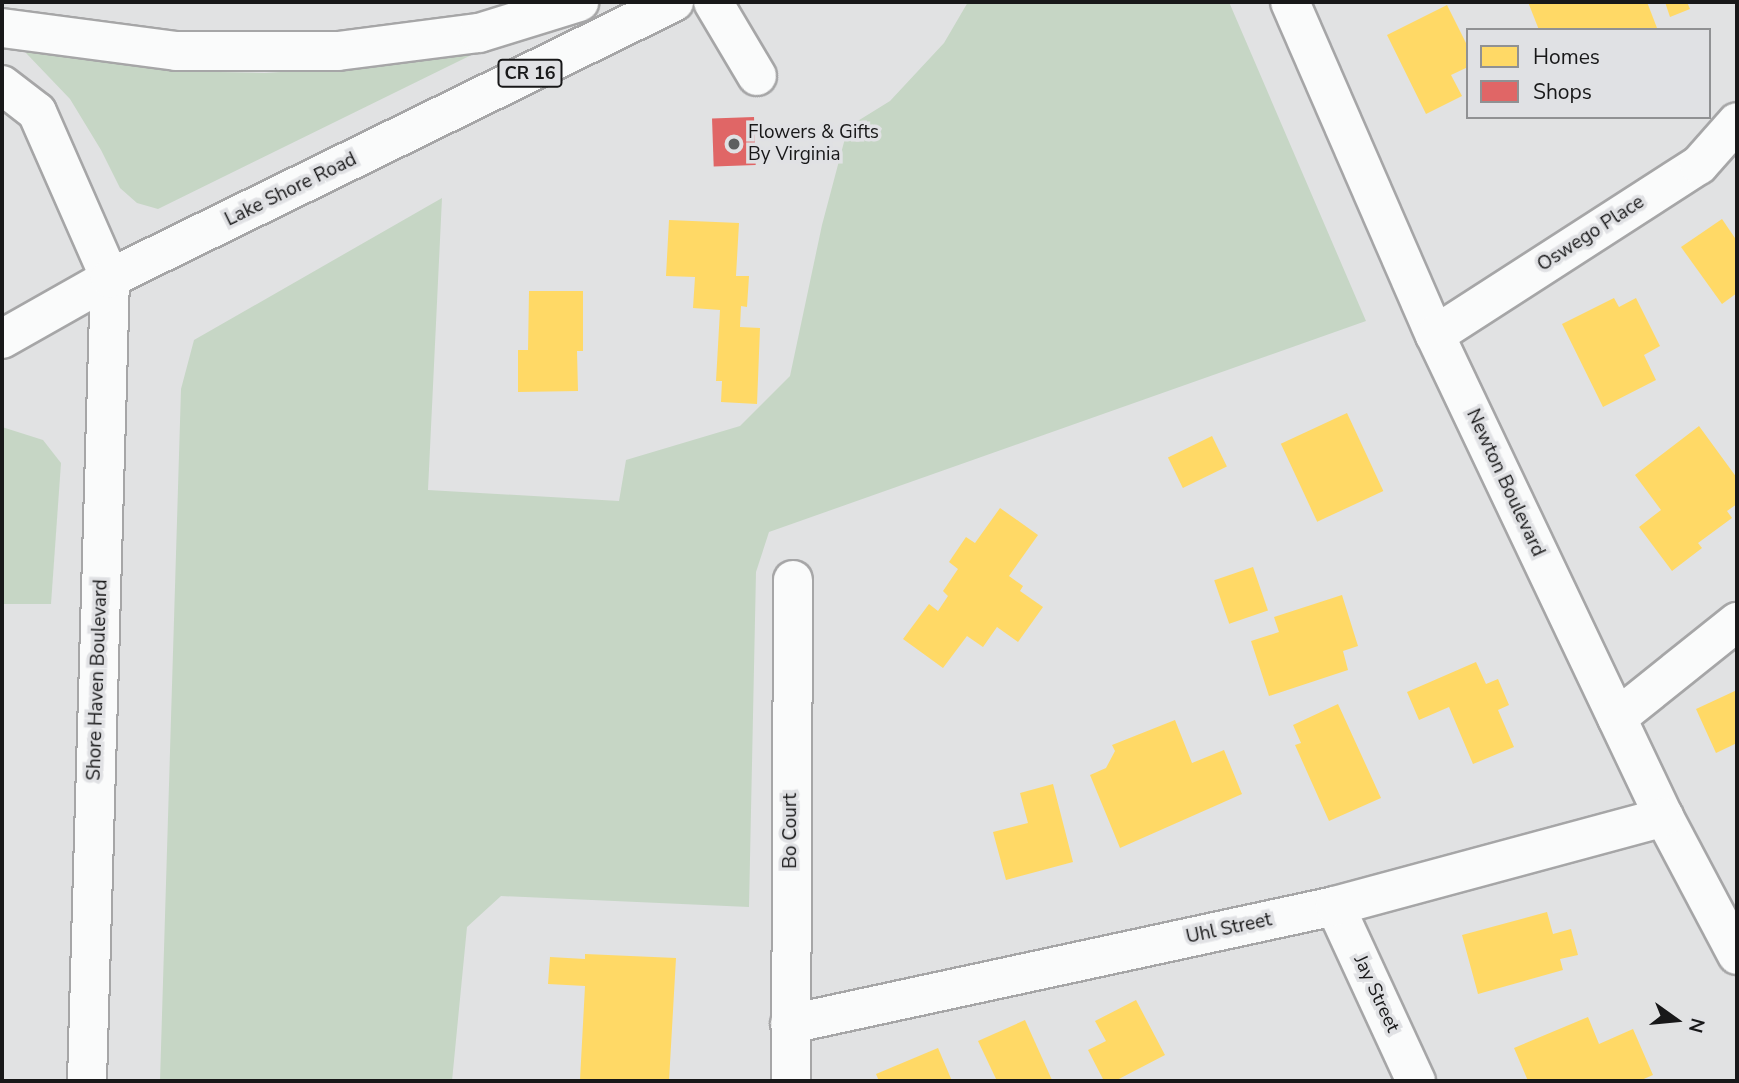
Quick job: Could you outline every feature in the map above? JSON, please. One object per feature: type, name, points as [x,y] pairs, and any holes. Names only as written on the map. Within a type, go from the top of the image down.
[{"type":"street","points":[[2,28],[176,51],[338,51],[479,33],[579,2]]},
{"type":"street","name":"Lake Shore Road","points":[[110,278],[674,2]]},
{"type":"street","points":[[713,2],[757,76]]},
{"type":"street","name":"Newton Boulevard","points":[[1290,2],[1435,335],[1664,817],[1737,955]]},
{"type":"street","points":[[2,85],[37,112],[110,278]]},
{"type":"street","name":"Oswego Place","points":[[1435,335],[1699,164],[1737,122]]},
{"type":"street","name":"CR 16","points":[[2,339],[110,278]]},
{"type":"street","name":"Shore Haven Boulevard","points":[[87,1081],[110,278]]},
{"type":"street","name":"Bo Court","points":[[791,1081],[793,580]]},
{"type":"street","points":[[1617,718],[1737,622]]},
{"type":"street","name":"Uhl Street","points":[[790,1024],[1335,906],[1664,817]]},
{"type":"street","name":"Jay Street","points":[[1335,906],[1416,1081]]},
{"type":"green space","points":[[968,2],[1229,2],[1366,321],[769,532],[756,572],[749,907],[501,896],[467,927],[452,1081],[160,1081],[181,389],[194,340],[442,198],[428,490],[619,501],[626,460],[740,426],[790,376],[822,225],[848,127],[890,101],[944,43]]},
{"type":"green space","points":[[508,37],[158,209],[137,203],[120,188],[70,99],[26,53],[35,49],[171,71],[265,73],[360,67]]},
{"type":"green space","points":[[2,427],[43,440],[61,463],[51,604],[2,604]]},
{"type":"building: Homes","points":[[1528,2],[1647,2],[1657,28],[1538,28]]},
{"type":"building: Homes","points":[[1665,2],[1687,2],[1690,9],[1670,17]]},
{"type":"building: Homes","points":[[1447,5],[1466,43],[1466,68],[1451,75],[1462,96],[1426,114],[1387,35]]},
{"type":"building: Homes","points":[[1722,219],[1737,241],[1737,293],[1722,304],[1681,247]]},
{"type":"building: Homes","points":[[669,220],[739,223],[736,276],[749,276],[747,307],[741,306],[740,327],[760,328],[757,404],[721,402],[722,381],[716,381],[720,310],[693,308],[695,277],[666,276]]},
{"type":"building: Homes","points":[[529,291],[583,291],[583,351],[577,351],[578,391],[518,392],[518,350],[528,350]]},
{"type":"building: Homes","points":[[1614,298],[1619,307],[1636,298],[1660,346],[1644,355],[1656,380],[1603,407],[1562,324]]},
{"type":"building: Homes","points":[[1347,413],[1383,491],[1317,522],[1281,444]]},
{"type":"building: Homes","points":[[1699,426],[1737,478],[1737,504],[1727,511],[1732,518],[1698,543],[1702,548],[1672,571],[1639,527],[1661,510],[1635,475]]},
{"type":"building: Homes","points":[[1212,436],[1227,467],[1183,488],[1168,457]]},
{"type":"building: Homes","points":[[1000,508],[1038,535],[1009,576],[1023,586],[1020,591],[1043,607],[1018,642],[997,627],[983,647],[967,636],[943,668],[903,639],[929,604],[938,611],[948,596],[943,591],[958,569],[949,562],[966,537],[975,543]]},
{"type":"building: Homes","points":[[1253,567],[1268,610],[1229,624],[1214,580]]},
{"type":"building: Homes","points":[[1342,595],[1358,646],[1343,651],[1348,670],[1269,696],[1251,641],[1279,632],[1274,617]]},
{"type":"building: Homes","points":[[1476,662],[1486,684],[1498,679],[1509,705],[1498,710],[1514,747],[1473,764],[1449,707],[1419,720],[1407,692]]},
{"type":"building: Homes","points":[[1737,690],[1737,743],[1716,753],[1696,709]]},
{"type":"building: Homes","points":[[1338,704],[1381,798],[1329,821],[1295,745],[1301,743],[1293,725]]},
{"type":"building: Homes","points":[[1175,720],[1192,763],[1224,750],[1242,794],[1120,848],[1090,775],[1106,768],[1115,751],[1112,745]]},
{"type":"building: Homes","points":[[1053,784],[1073,862],[1006,880],[993,832],[1028,823],[1020,793]]},
{"type":"building: Homes","points":[[1547,912],[1553,934],[1571,929],[1578,955],[1560,959],[1563,970],[1478,994],[1462,935]]},
{"type":"building: Homes","points":[[585,954],[676,958],[669,1081],[580,1080],[585,986],[548,984],[550,957],[585,959]]},
{"type":"building: Homes","points":[[1136,1000],[1165,1055],[1115,1081],[1104,1081],[1088,1050],[1106,1041],[1095,1021]]},
{"type":"building: Homes","points":[[1588,1017],[1599,1044],[1633,1029],[1653,1075],[1639,1081],[1528,1081],[1514,1048]]},
{"type":"building: Homes","points":[[1025,1020],[1052,1080],[997,1081],[978,1041]]},
{"type":"building: Homes","points":[[938,1048],[952,1081],[879,1081],[876,1074]]},
{"type":"building: Shops","points":[[754,117],[756,165],[714,166],[712,118]]},
{"type":"place","name":"Flowers & Gifts By Virginia","points":[[734,144]]}]
